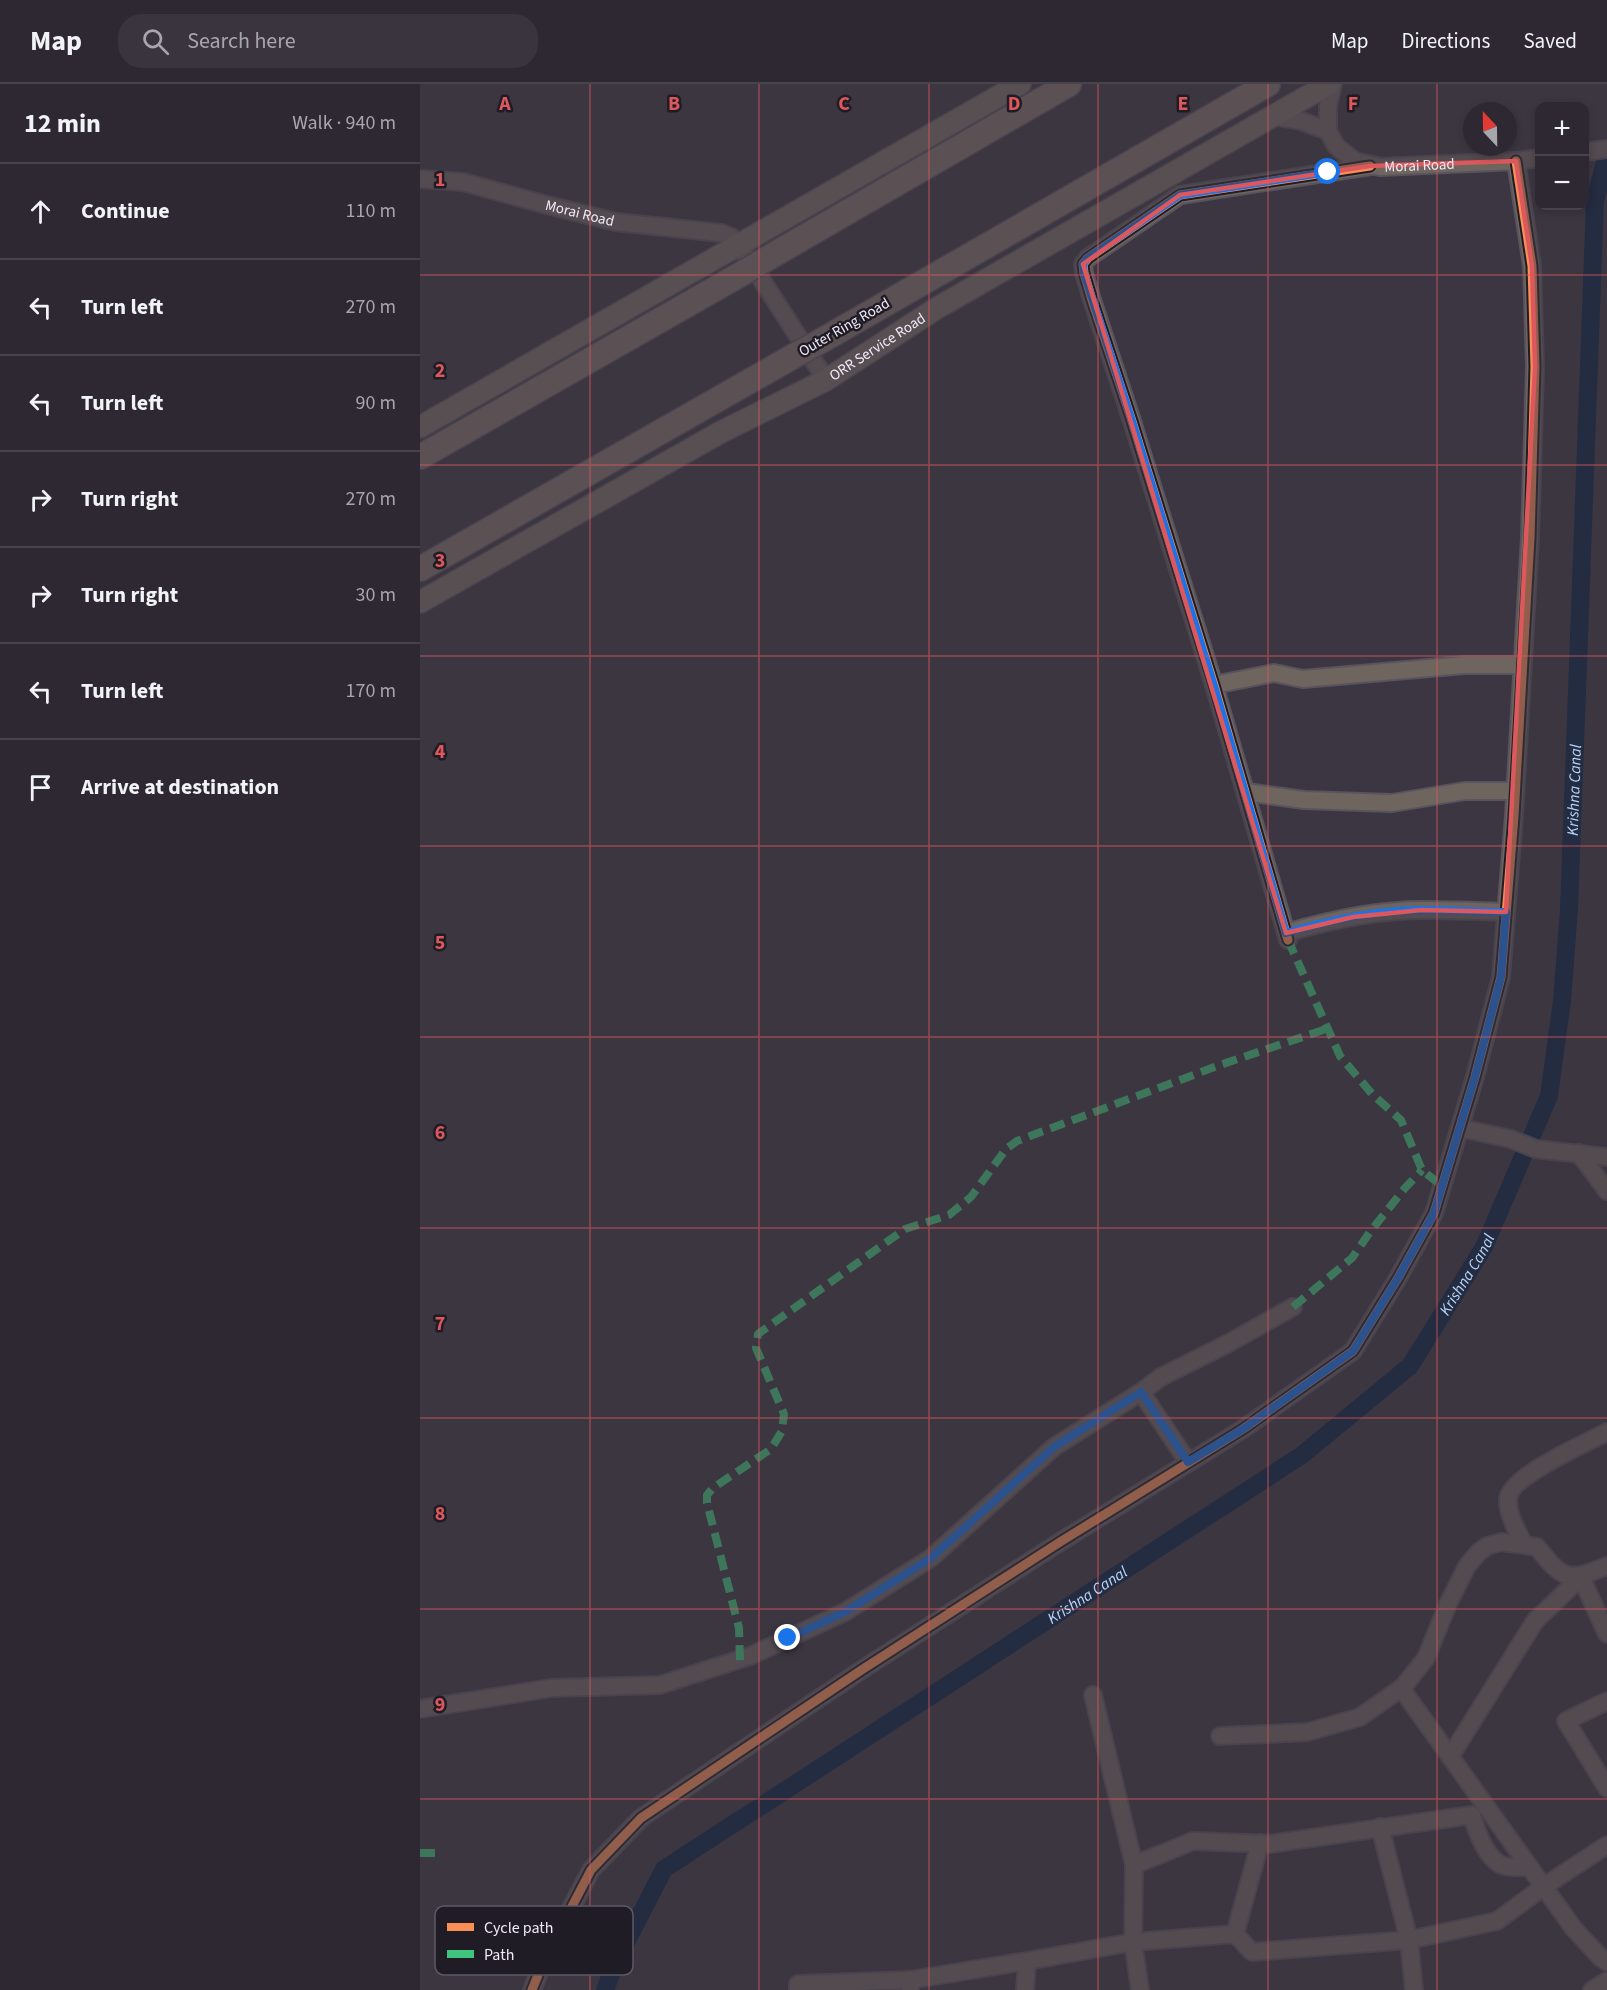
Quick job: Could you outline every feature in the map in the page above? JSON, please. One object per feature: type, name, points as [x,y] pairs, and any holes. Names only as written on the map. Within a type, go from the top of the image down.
[{"type":"highway","points":[[420,457],[1069,84]]},
{"type":"highway","name":"Outer Ring Road","points":[[420,569],[1268,84]]},
{"type":"main road","points":[[420,427],[738,243],[1020,84]]},
{"type":"main road","name":"ORR Service Road","points":[[420,602],[721,432],[826,380],[929,313],[1331,84]]},
{"type":"street","points":[[1273,116],[1301,121],[1328,131],[1331,84]]},
{"type":"street","name":"Morai Road","points":[[1328,131],[1336,146],[1345,154],[1355,161],[1370,166],[1535,159]]},
{"type":"street","points":[[1589,151],[1607,149]]},
{"type":"street","points":[[572,1906],[591,1870],[641,1818],[863,1669],[1243,1429],[1353,1351],[1398,1278],[1434,1213],[1475,1077],[1501,977],[1530,538],[1535,367],[1532,266],[1516,161]]},
{"type":"street","points":[[1370,166],[1180,195],[1088,258],[1083,264],[1084,273],[1214,686],[1287,936],[1322,922],[1353,916],[1420,910],[1506,912]]},
{"type":"street","name":"Morai Road","points":[[420,179],[463,182],[616,222],[721,233],[738,243]]},
{"type":"street","points":[[738,243],[826,380]]},
{"type":"street","points":[[1214,686],[1275,673],[1304,679],[1464,665],[1522,665]]},
{"type":"street","points":[[1246,792],[1304,800],[1392,803],[1465,791],[1515,791]]},
{"type":"street","points":[[1460,1128],[1511,1139],[1536,1149],[1607,1157]]},
{"type":"street","points":[[1579,1154],[1607,1191]]},
{"type":"street","points":[[420,1709],[551,1688],[660,1685],[750,1656],[845,1612],[931,1558],[1054,1447],[1161,1377],[1293,1307]]},
{"type":"street","points":[[1141,1392],[1188,1462]]},
{"type":"street","points":[[1523,1543],[1510,1514],[1508,1498],[1513,1487],[1530,1472],[1607,1432]]},
{"type":"street","points":[[1220,1736],[1308,1732],[1360,1717],[1401,1688],[1426,1658],[1467,1566],[1487,1546],[1501,1542],[1537,1546],[1551,1564],[1564,1574],[1581,1577]]},
{"type":"street","points":[[1450,1757],[1535,1621],[1581,1577],[1607,1566]]},
{"type":"street","points":[[1581,1577],[1607,1634]]},
{"type":"street","points":[[1401,1688],[1574,1929],[1607,1962]]},
{"type":"street","points":[[1093,1695],[1134,1865],[1133,1942],[1140,1990]]},
{"type":"street","points":[[1607,1701],[1566,1721],[1607,1788]]},
{"type":"street","points":[[1134,1865],[1192,1841],[1269,1844],[1472,1815],[1476,1831],[1493,1860],[1504,1866],[1529,1867]]},
{"type":"street","points":[[1380,1827],[1409,1940],[1414,1990]]},
{"type":"street","points":[[1235,1934],[1260,1843]]},
{"type":"street","points":[[1235,1934],[1252,1952],[1409,1940],[1497,1921],[1607,1845]]},
{"type":"street","points":[[798,1990],[798,1984],[910,1985],[1133,1942],[1235,1934]]},
{"type":"street","points":[[1025,1990],[1027,1961]]},
{"type":"street","points":[[532,1990],[538,1975]]},
{"type":"street","points":[[1592,1990],[1607,1981]]},
{"type":"highlighted area","points":[[1516,161],[1532,266],[1535,367],[1506,912],[1421,910],[1353,917],[1286,933],[1083,264],[1180,195],[1370,166]]},
{"type":"waterway","name":"Krishna Canal","points":[[633,1929],[664,1869],[1302,1455],[1410,1366],[1484,1247],[1549,1096],[1562,1001],[1569,909],[1595,201],[1607,154]]},
{"type":"waterway","name":"Krishna Canal","points":[[605,1990],[611,1975]]},
{"type":"marked path","points":[[1288,940],[1340,1056],[1373,1095],[1401,1120],[1422,1170],[1442,1186]]},
{"type":"marked path","points":[[740,1660],[739,1628],[707,1503],[707,1495],[713,1488],[771,1449],[782,1431],[784,1414],[756,1348],[758,1334],[905,1229],[949,1215],[971,1197],[1006,1149],[1017,1141],[1220,1065],[1329,1028]]},
{"type":"marked path","points":[[1293,1307],[1352,1258],[1370,1232],[1422,1170]]},
{"type":"marked path","points":[[420,1853],[435,1853]]},
{"type":"cycle path","points":[[572,1906],[591,1870],[641,1818],[863,1669],[1060,1542],[1243,1429],[1353,1351],[1398,1278],[1434,1213],[1475,1077],[1501,977],[1514,816],[1530,538],[1535,367],[1532,266],[1516,161]]},
{"type":"cycle path","points":[[1288,940],[1214,685],[1092,300],[1083,264],[1088,258],[1180,195],[1370,166]]},
{"type":"cycle path","points":[[532,1990],[538,1975]]},
{"type":"route","points":[[788,1638],[845,1612],[931,1558],[1054,1447],[1141,1392],[1188,1462],[1243,1429],[1353,1351],[1398,1278],[1434,1213],[1475,1077],[1501,977],[1506,912],[1420,910],[1353,916],[1322,922],[1286,933],[1214,686],[1092,300],[1083,264],[1088,258],[1180,195],[1328,172]]}]
